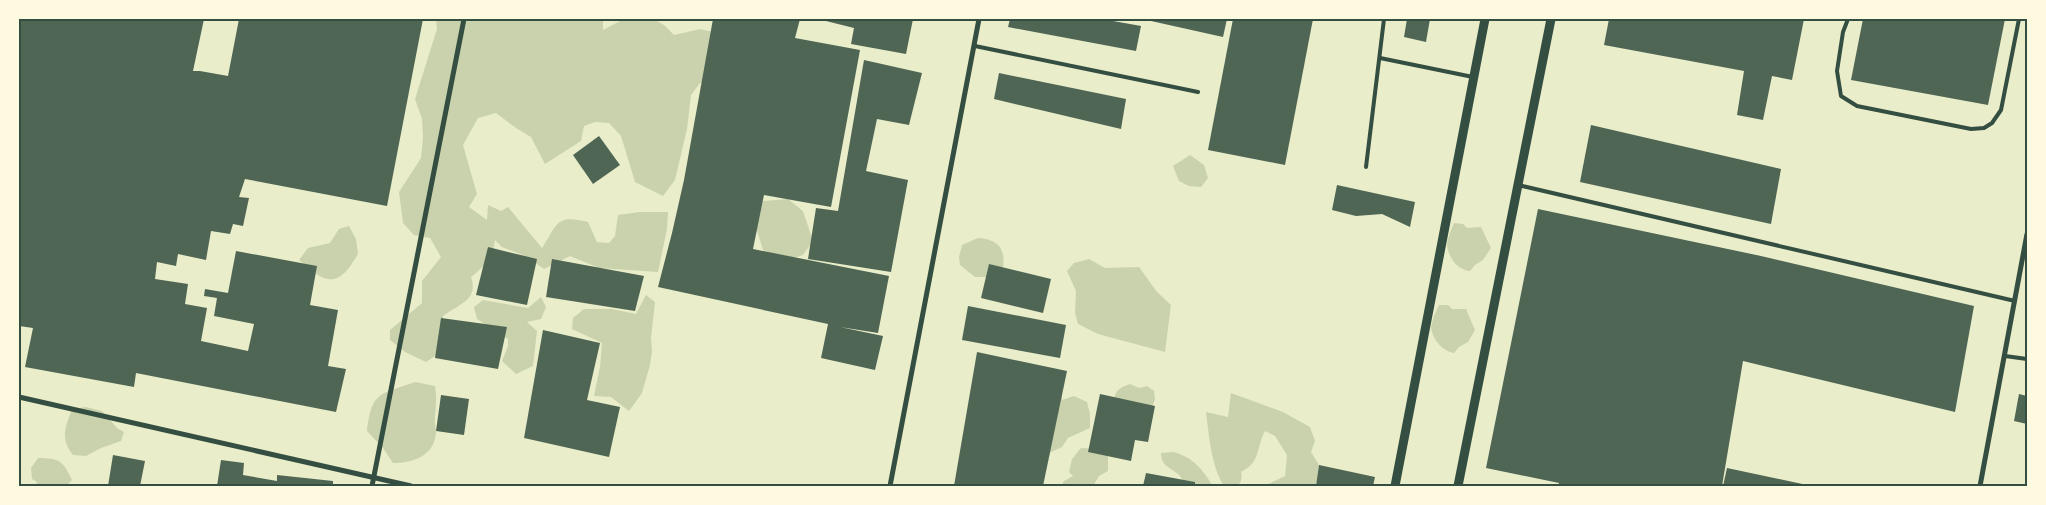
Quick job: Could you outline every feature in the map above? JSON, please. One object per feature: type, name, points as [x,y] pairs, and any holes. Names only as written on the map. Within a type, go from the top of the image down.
[{"type":"street","points":[[372,486],[464,19]]},
{"type":"street","points":[[890,486],[979,19]]},
{"type":"street","points":[[1395,486],[1485,19]]},
{"type":"street","points":[[1458,486],[1552,19]]},
{"type":"street","points":[[1980,486],[2027,234]]},
{"type":"street","points":[[19,397],[411,486]]},
{"type":"lane","points":[[1366,167],[1384,19]]},
{"type":"lane","points":[[1848,19],[1843,32],[1836,71],[1841,96],[1857,106],[1971,129],[1984,128],[1992,122],[2001,110],[2019,19]]},
{"type":"lane","points":[[975,46],[1198,92]]},
{"type":"lane","points":[[1380,58],[1474,78]]},
{"type":"lane","points":[[1518,185],[2015,300]]},
{"type":"lane","points":[[2004,356],[2027,360]]},
{"type":"green space","points":[[436,19],[603,19],[603,30],[624,19],[654,19],[664,25],[674,35],[700,29],[713,32],[715,78],[700,83],[691,95],[687,129],[675,180],[663,196],[635,182],[621,136],[609,123],[595,122],[584,126],[581,141],[545,164],[531,137],[496,113],[478,118],[463,145],[477,194],[469,207],[487,220],[488,205],[501,211],[508,207],[542,248],[555,227],[563,220],[588,222],[597,242],[609,243],[615,236],[618,215],[640,212],[668,212],[667,229],[658,272],[599,268],[570,256],[544,269],[525,256],[502,247],[495,240],[488,261],[471,277],[473,285],[470,296],[466,301],[443,316],[441,352],[426,362],[405,352],[390,340],[390,330],[422,303],[422,281],[441,257],[430,238],[414,235],[403,223],[399,192],[421,158],[422,119],[415,99],[437,29]]},
{"type":"green space","points":[[1190,155],[1204,165],[1208,178],[1201,187],[1189,186],[1179,181],[1173,166]]},
{"type":"green space","points":[[788,199],[803,211],[813,241],[803,255],[788,260],[763,250],[756,227],[763,201]]},
{"type":"green space","points":[[1454,223],[1463,224],[1467,228],[1481,227],[1491,248],[1483,260],[1470,271],[1462,269],[1456,264],[1451,258],[1447,247]]},
{"type":"green space","points":[[349,226],[356,239],[358,254],[347,271],[342,275],[337,278],[325,278],[315,273],[299,260],[308,248],[330,243],[339,229]]},
{"type":"green space","points":[[978,238],[995,243],[999,246],[1003,255],[1003,268],[986,277],[975,277],[960,265],[959,257],[962,245]]},
{"type":"green space","points":[[1089,259],[1105,268],[1139,267],[1157,292],[1171,305],[1165,352],[1098,334],[1078,324],[1075,313],[1076,291],[1067,271],[1074,263]]},
{"type":"green space","points":[[646,295],[655,302],[650,365],[642,393],[629,411],[611,397],[594,396],[600,367],[602,343],[572,329],[573,318],[584,309],[612,309],[636,314]]},
{"type":"green space","points":[[541,297],[546,307],[541,319],[527,322],[537,331],[533,366],[516,374],[502,361],[508,346],[508,339],[477,319],[474,307],[483,300],[528,308]]},
{"type":"green space","points":[[1439,305],[1448,305],[1452,309],[1466,309],[1475,330],[1468,342],[1459,347],[1454,353],[1440,346],[1431,329]]},
{"type":"green space","points":[[415,382],[435,386],[436,433],[434,441],[427,453],[421,457],[408,462],[393,463],[383,448],[367,431],[369,418],[375,401],[379,396]]},
{"type":"green space","points":[[1130,384],[1139,388],[1147,386],[1154,391],[1155,399],[1152,407],[1114,400],[1119,389]]},
{"type":"green space","points":[[1062,387],[1062,400],[1074,396],[1087,402],[1090,414],[1090,428],[1068,438],[1062,447],[1049,453]]},
{"type":"green space","points":[[1231,393],[1283,412],[1310,427],[1315,441],[1311,452],[1319,465],[1316,486],[1264,486],[1285,476],[1287,455],[1275,436],[1265,431],[1255,459],[1252,464],[1241,472],[1240,483],[1237,486],[1224,486],[1213,460],[1206,412],[1228,417]]},
{"type":"green space","points":[[86,407],[102,411],[117,428],[124,432],[121,441],[86,456],[73,455],[66,443],[66,427],[72,409]]},
{"type":"green space","points":[[1081,448],[1098,449],[1108,456],[1108,471],[1099,476],[1093,486],[1061,486],[1064,481],[1073,476],[1069,472],[1072,459]]},
{"type":"green space","points":[[1174,452],[1187,457],[1197,465],[1213,486],[1185,486],[1180,476],[1165,464],[1161,458],[1161,453]]},
{"type":"green space","points":[[38,458],[60,462],[72,480],[66,486],[36,486],[37,482],[32,479],[31,468]]},
{"type":"building","points":[[19,19],[204,19],[193,71],[228,76],[239,19],[423,19],[387,206],[245,179],[239,197],[249,198],[243,226],[233,224],[230,234],[211,231],[206,260],[178,254],[176,266],[157,262],[155,279],[188,284],[185,304],[207,308],[201,341],[248,351],[254,324],[214,316],[217,298],[204,296],[205,289],[228,293],[236,251],[317,266],[310,305],[338,310],[328,366],[346,369],[336,412],[136,373],[134,387],[25,367],[33,328],[19,326]]},
{"type":"building","points":[[713,19],[800,19],[795,38],[860,50],[831,207],[764,195],[753,249],[889,276],[878,333],[840,327],[883,336],[875,370],[821,358],[828,324],[658,287],[684,180]]},
{"type":"building","points":[[818,19],[913,19],[906,54],[851,44],[854,28]]},
{"type":"building","points":[[1010,19],[1102,19],[1141,26],[1136,51],[1008,27]]},
{"type":"building","points":[[1152,19],[1227,19],[1223,37],[1151,21]]},
{"type":"building","points":[[1233,19],[1313,19],[1285,165],[1208,150]]},
{"type":"building","points":[[1407,19],[1430,19],[1426,42],[1404,37]]},
{"type":"building","points":[[1609,19],[1804,19],[1792,80],[1772,76],[1763,120],[1737,115],[1744,71],[1604,45]]},
{"type":"building","points":[[1863,19],[2005,19],[1988,105],[1851,80]]},
{"type":"building","points":[[864,60],[922,73],[909,125],[877,119],[866,171],[908,180],[891,272],[808,259],[816,208],[838,211]]},
{"type":"building","points":[[999,73],[1126,99],[1121,129],[994,99]]},
{"type":"building","points":[[1591,125],[1781,169],[1771,224],[1580,182]]},
{"type":"building","points":[[599,136],[620,165],[593,184],[573,155]]},
{"type":"building","points":[[1337,185],[1415,202],[1410,227],[1382,214],[1356,216],[1332,210]]},
{"type":"building","points":[[1538,209],[1761,256],[1974,306],[1955,412],[1743,361],[1722,486],[1558,486],[1559,483],[1486,468]]},
{"type":"building","points":[[488,247],[537,259],[527,305],[476,295]]},
{"type":"building","points":[[552,259],[644,276],[635,311],[546,297]]},
{"type":"building","points":[[989,264],[1051,279],[1043,313],[981,298]]},
{"type":"building","points":[[968,306],[1066,325],[1060,358],[962,340]]},
{"type":"building","points":[[441,318],[507,327],[498,369],[435,358]]},
{"type":"building","points":[[543,330],[600,343],[587,400],[620,407],[609,457],[524,438]]},
{"type":"building","points":[[977,352],[1067,371],[1043,486],[954,486]]},
{"type":"building","points":[[1100,394],[1155,406],[1148,442],[1135,440],[1131,461],[1088,452]]},
{"type":"building","points":[[2019,394],[2027,396],[2027,424],[2014,421]]},
{"type":"building","points":[[441,395],[469,399],[464,435],[436,431]]},
{"type":"building","points":[[113,455],[145,461],[140,486],[108,486]]},
{"type":"building","points":[[221,460],[244,463],[243,475],[277,481],[277,475],[333,481],[333,486],[217,486]]},
{"type":"building","points":[[1319,465],[1375,477],[1373,486],[1316,486]]},
{"type":"building","points":[[1727,468],[1807,485],[1807,486],[1723,486]]},
{"type":"building","points":[[1146,473],[1195,482],[1195,486],[1143,486]]}]
